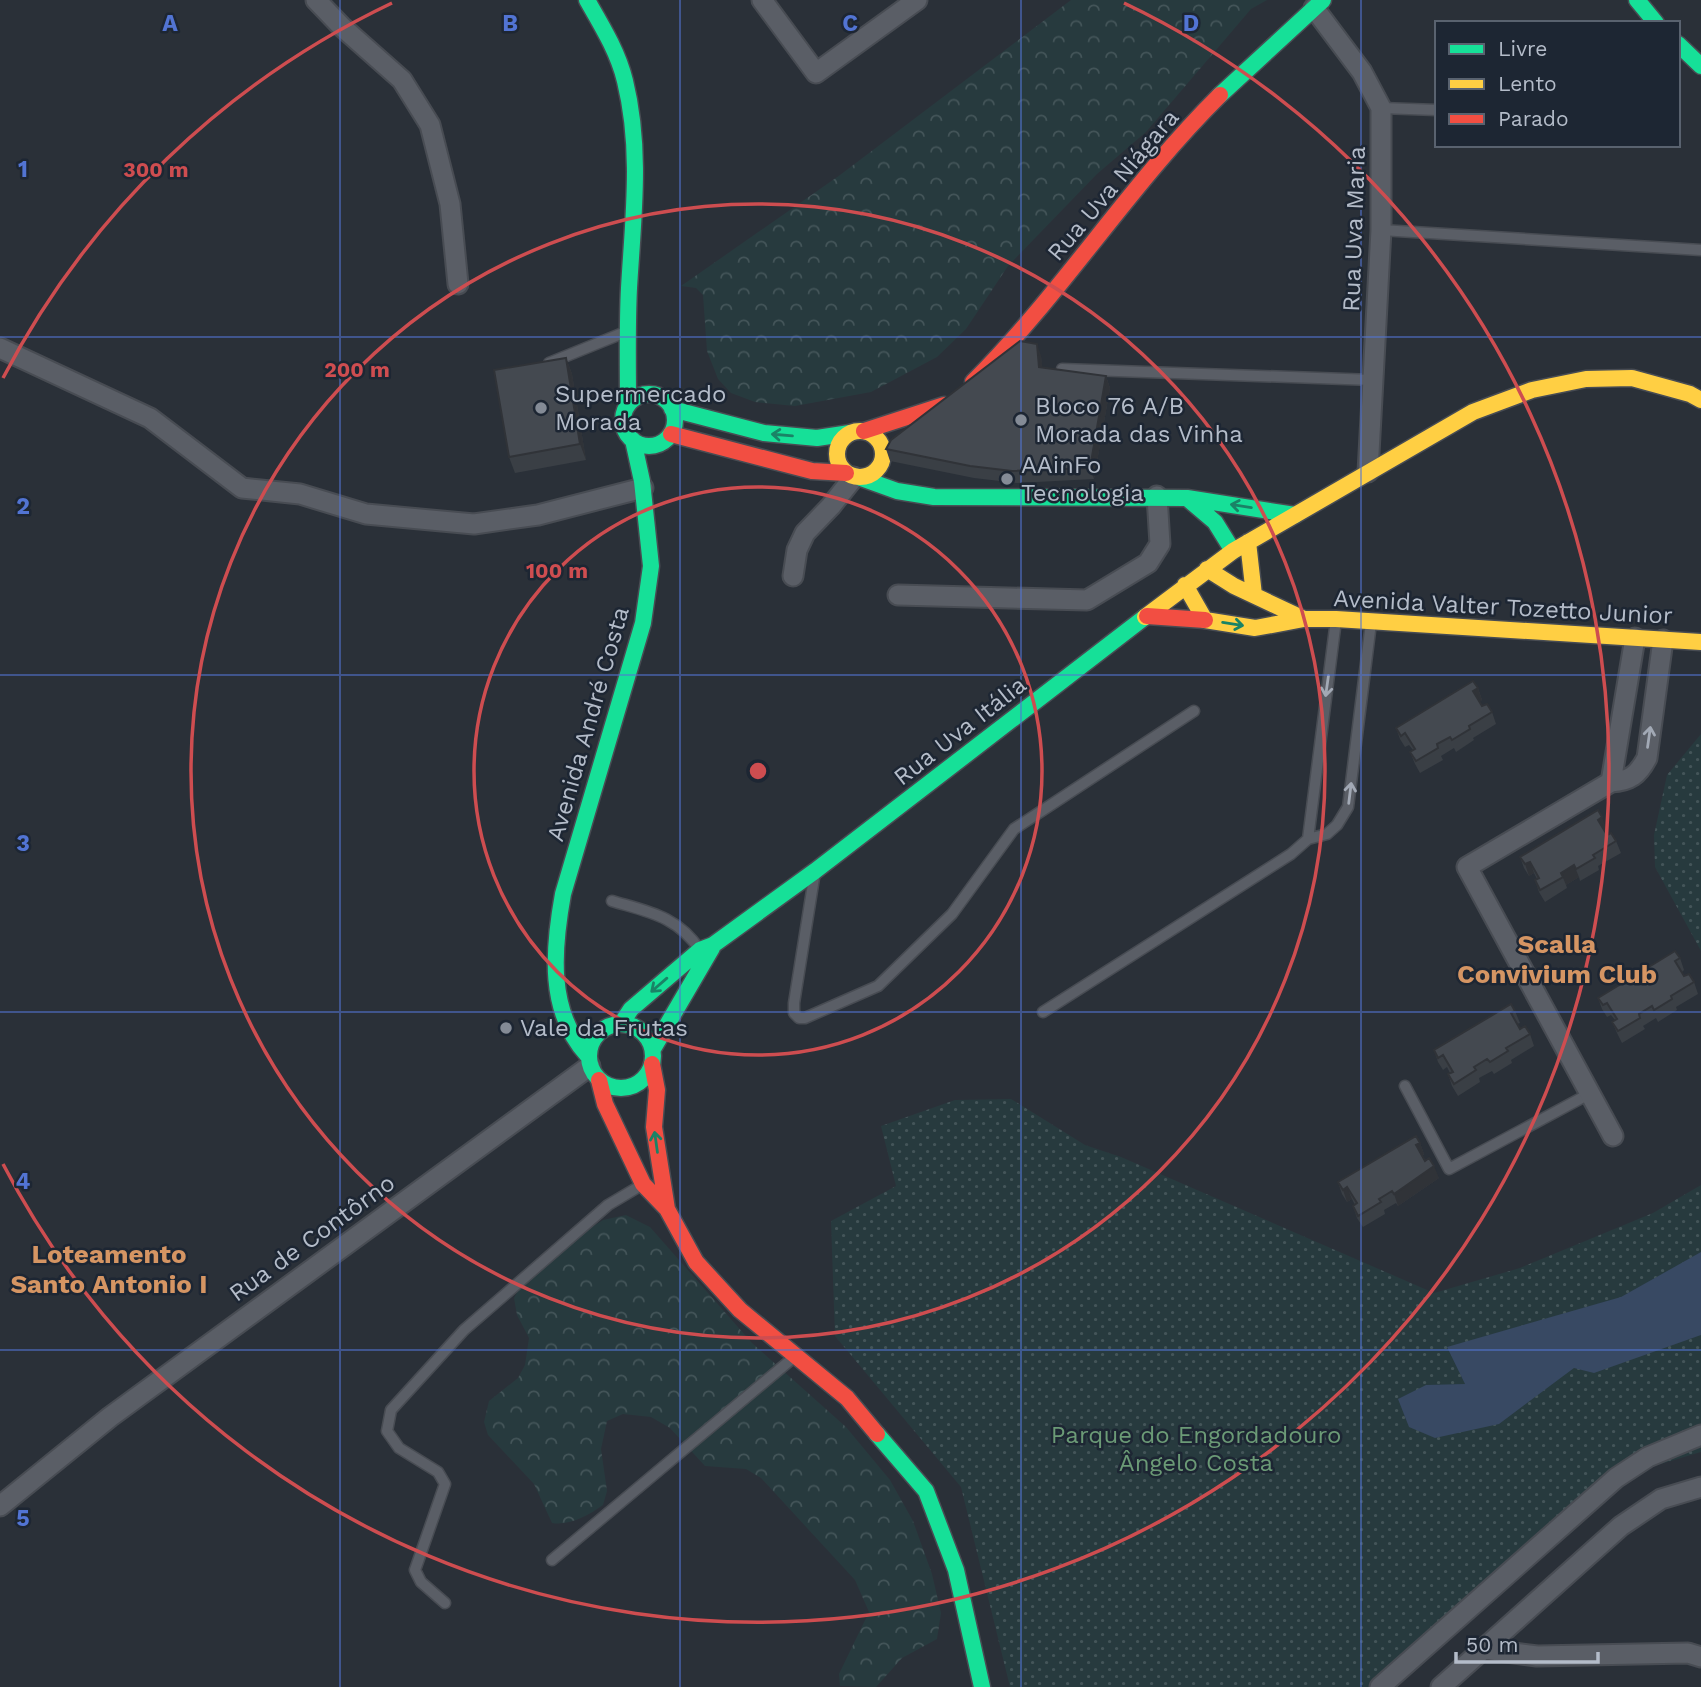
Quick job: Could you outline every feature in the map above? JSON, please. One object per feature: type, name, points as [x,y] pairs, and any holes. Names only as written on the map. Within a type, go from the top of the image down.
[{"type":"main road","points":[[587,0],[614,47],[630,93],[637,146],[627,332],[628,405],[623,420],[627,435],[633,440],[649,446],[657,445],[671,434],[674,417],[670,405],[628,354]]},
{"type":"main road","points":[[1637,0],[1654,21]]},
{"type":"main road","name":"Rua Uva Niágara","points":[[914,430],[996,360],[1170,148],[1318,4]]},
{"type":"main road","points":[[1680,46],[1701,66]]},
{"type":"main road","name":"Rua Uva Itália","points":[[616,1024],[631,1009],[815,871],[1185,585],[1233,551],[1368,472],[1473,412],[1532,390],[1586,379],[1632,378],[1690,394],[1701,400]]},
{"type":"main road","points":[[628,405],[643,395],[660,397],[670,405]]},
{"type":"main road","name":"Rua Uva Niágara","points":[[670,405],[764,433],[817,438],[857,432],[944,405]]},
{"type":"main road","points":[[959,496],[944,488],[909,480],[890,462],[877,438],[857,432],[839,444],[837,452],[840,467],[853,476],[888,490],[940,499],[959,496],[1157,496],[1295,515]]},
{"type":"main road","points":[[671,434],[812,471],[853,476],[875,472],[890,462]]},
{"type":"main road","name":"Avenida André Costa","points":[[633,440],[642,484],[651,566],[643,623],[563,894],[555,940],[558,1001],[576,1043],[592,1067],[605,1104],[643,1184],[667,1209],[696,1262],[740,1310],[847,1398],[926,1491],[956,1570],[982,1687]]},
{"type":"main road","name":"Avenida André Costa","points":[[642,484],[657,445]]},
{"type":"main road","points":[[1186,498],[1215,522],[1233,551]]},
{"type":"main road","points":[[1248,542],[1254,595]]},
{"type":"main road","name":"Avenida Valter Tozetto Junior","points":[[1207,569],[1234,586],[1304,619]]},
{"type":"main road","points":[[1185,585],[1205,620]]},
{"type":"main road","name":"Avenida Valter Tozetto Junior","points":[[1147,616],[1205,620],[1255,628],[1304,619],[1336,619],[1663,640],[1700,640]]},
{"type":"main road","name":"Rua Uva Itália","points":[[652,1057],[707,951]]},
{"type":"main road","points":[[556,978],[571,1003],[585,1012],[616,1024],[632,1025],[641,1031],[652,1057],[644,1079],[630,1087],[613,1088],[592,1067],[591,1043],[599,1032],[616,1024]]},
{"type":"main road","name":"Avenida André Costa","points":[[652,1057],[657,1090],[654,1127],[667,1209]]},
{"type":"street","points":[[316,0],[402,80],[430,125],[450,204],[458,284]]},
{"type":"street","points":[[762,0],[816,73],[918,0]]},
{"type":"street","name":"Rua Uva Maria","points":[[1318,4],[1362,72],[1381,108],[1381,230],[1368,472]]},
{"type":"street","points":[[0,348],[150,418],[242,488],[300,494],[366,514],[474,524],[538,515],[642,484]]},
{"type":"street","points":[[793,576],[797,550],[805,533],[831,506],[853,476]]},
{"type":"street","points":[[898,595],[1087,600],[1148,563],[1160,544],[1157,496]]},
{"type":"street","points":[[1611,782],[1635,638]]},
{"type":"street","points":[[1613,1136],[1467,867],[1611,782],[1624,782],[1638,774],[1647,758],[1663,640]]},
{"type":"street","name":"Rua de Contôrno","points":[[0,1506],[110,1417],[592,1067]]},
{"type":"street","points":[[1380,1687],[1616,1478],[1648,1457],[1701,1435]]},
{"type":"street","points":[[1441,1687],[1621,1526],[1661,1499],[1701,1487]]},
{"type":"street","points":[[1484,1648],[1537,1656],[1688,1653],[1701,1657]]},
{"type":"lane","points":[[1381,108],[1435,110]]},
{"type":"lane","points":[[1381,230],[1701,250]]},
{"type":"lane","points":[[546,365],[627,332]]},
{"type":"lane","points":[[1062,369],[1373,380]]},
{"type":"lane","points":[[1308,839],[1336,619]]},
{"type":"lane","points":[[1043,1012],[1291,854],[1308,839],[1326,834],[1338,825],[1348,807],[1372,620]]},
{"type":"lane","points":[[815,871],[794,1003],[794,1013],[799,1018],[805,1018],[878,986],[952,914],[1014,829],[1194,711]]},
{"type":"lane","points":[[612,901],[664,916],[689,933],[707,951]]},
{"type":"lane","points":[[1405,1086],[1449,1169],[1589,1094]]},
{"type":"lane","points":[[445,1603],[421,1582],[415,1570],[445,1485],[438,1472],[399,1448],[387,1431],[391,1410],[464,1329],[608,1205],[643,1184]]},
{"type":"lane","points":[[552,1560],[796,1356]]},
{"type":"green space","points":[[1071,0],[1267,0],[1251,9],[1146,132],[1097,174],[1008,266],[966,329],[937,357],[871,392],[795,406],[755,402],[731,393],[718,379],[707,351],[703,295],[696,288],[681,286],[840,175]]},
{"type":"green space","points":[[1701,734],[1701,951],[1655,867],[1654,835],[1667,775]]},
{"type":"green space","name":"Parque do Engordadouro Ângelo Costa","points":[[1011,1099],[1085,1145],[1121,1157],[1434,1293],[1520,1268],[1653,1213],[1701,1185],[1701,1452],[1624,1475],[1385,1687],[1010,1687],[961,1487],[835,1336],[831,1221],[896,1186],[881,1126],[955,1100]]},
{"type":"green space","points":[[626,1215],[650,1227],[752,1343],[846,1427],[890,1480],[913,1521],[932,1574],[941,1613],[937,1639],[902,1658],[876,1687],[840,1686],[839,1674],[869,1612],[855,1580],[761,1478],[746,1469],[705,1466],[670,1428],[651,1417],[623,1414],[607,1421],[601,1449],[607,1491],[603,1505],[572,1521],[552,1523],[534,1484],[488,1435],[484,1422],[489,1401],[518,1378],[525,1365],[529,1338],[517,1315],[514,1298],[521,1285],[572,1240],[603,1220]]},
{"type":"water","points":[[1701,1252],[1701,1335],[1594,1373],[1574,1368],[1499,1424],[1435,1438],[1409,1427],[1398,1399],[1426,1385],[1465,1384],[1447,1347],[1621,1297]]},
{"type":"building","name":"Bloco 76 A/B Morada das Vinha","points":[[1020,341],[1037,344],[1039,367],[1106,376],[1090,468],[1012,471],[970,466],[886,449],[891,440]]},
{"type":"building","name":"Supermercado Morada","points":[[566,358],[580,444],[509,457],[494,370]]},
{"type":"building","points":[[1473,681],[1478,688],[1473,691],[1482,706],[1487,704],[1492,712],[1452,740],[1450,737],[1437,744],[1438,748],[1416,761],[1410,752],[1415,749],[1405,733],[1401,736],[1396,728]]},
{"type":"building","points":[[1598,810],[1602,817],[1598,820],[1607,835],[1611,833],[1616,841],[1593,855],[1595,858],[1576,869],[1574,865],[1561,873],[1563,877],[1540,890],[1535,880],[1539,878],[1530,862],[1525,864],[1520,857]]},
{"type":"building","points":[[1675,951],[1680,958],[1675,961],[1684,976],[1689,974],[1694,982],[1654,1010],[1652,1006],[1639,1014],[1640,1018],[1618,1031],[1612,1022],[1617,1019],[1607,1003],[1603,1005],[1598,998]]},
{"type":"building","points":[[1511,1004],[1515,1011],[1511,1013],[1520,1029],[1525,1026],[1530,1034],[1506,1048],[1508,1051],[1490,1062],[1487,1059],[1474,1067],[1476,1070],[1454,1084],[1448,1074],[1453,1072],[1443,1055],[1438,1058],[1434,1050]]},
{"type":"building","points":[[1416,1136],[1420,1143],[1416,1145],[1425,1161],[1429,1158],[1434,1166],[1394,1194],[1392,1191],[1379,1199],[1381,1202],[1358,1216],[1353,1206],[1357,1203],[1347,1187],[1343,1190],[1338,1182]]},
{"type":"traffic: fast","points":[[587,0],[609,39],[622,70],[633,133],[635,184],[628,303],[628,405]]},
{"type":"traffic: fast","points":[[1220,95],[1323,0]]},
{"type":"traffic: fast","points":[[1637,0],[1654,21]]},
{"type":"traffic: fast","points":[[1680,46],[1701,66]]},
{"type":"traffic: fast","points":[[649,394],[659,396],[667,402],[673,410],[675,420],[673,430],[667,438],[659,444],[649,446],[639,444],[631,438],[625,430],[623,420],[625,410],[631,402],[639,396],[649,394]]},
{"type":"traffic: fast","points":[[672,409],[764,433],[817,438],[850,433]]},
{"type":"traffic: fast","points":[[588,1056],[565,1020],[559,1000],[556,979],[557,936],[563,894],[643,623],[651,566],[642,481],[633,440]]},
{"type":"traffic: fast","points":[[861,478],[897,491],[934,497],[1187,498],[1295,515]]},
{"type":"traffic: fast","points":[[1188,499],[1215,522],[1233,551]]},
{"type":"traffic: fast","points":[[621,1024],[631,1009],[700,950],[713,945],[815,871],[1145,617]]},
{"type":"traffic: fast","points":[[653,1049],[712,948]]},
{"type":"traffic: fast","points":[[621,1024],[633,1026],[644,1033],[651,1044],[653,1056],[651,1068],[644,1079],[633,1086],[621,1088],[609,1086],[598,1079],[591,1068],[589,1056],[591,1044],[598,1033],[609,1026],[621,1024]]},
{"type":"traffic: fast","points":[[877,1434],[926,1491],[956,1570],[982,1687]]},
{"type":"traffic: slow","points":[[1145,617],[1233,551],[1473,412],[1532,390],[1586,379],[1632,378],[1690,394],[1701,400]]},
{"type":"traffic: slow","points":[[860,431],[876,438],[883,454],[876,470],[860,477],[844,470],[837,454],[844,438],[860,431]]},
{"type":"traffic: slow","points":[[1248,542],[1254,595]]},
{"type":"traffic: slow","points":[[1207,569],[1234,586],[1304,619]]},
{"type":"traffic: slow","points":[[1185,585],[1205,620],[1255,628],[1304,619],[1336,619],[1701,642]]},
{"type":"traffic: jam","points":[[973,382],[1037,312],[1156,165],[1220,95]]},
{"type":"traffic: jam","points":[[864,431],[944,405]]},
{"type":"traffic: jam","points":[[671,434],[812,471],[846,473]]},
{"type":"traffic: jam","points":[[1147,616],[1205,620]]},
{"type":"traffic: jam","points":[[652,1064],[657,1090],[654,1127],[667,1209]]},
{"type":"traffic: jam","points":[[599,1080],[605,1104],[643,1184],[667,1209],[696,1262],[740,1310],[847,1398],[877,1434]]},
{"type":"place","name":"Supermercado Morada","points":[[541,408]]},
{"type":"place","name":"Bloco 76 A/B Morada das Vinha","points":[[1021,420]]},
{"type":"place","name":"AAinFo Tecnologia","points":[[1007,479]]},
{"type":"place","name":"Vale da Frutas","points":[[506,1028]]},
{"type":"district","name":"Scalla Convivium Club","points":[[1557,959]]},
{"type":"district","name":"Loteamento Santo Antonio I","points":[[109,1269]]}]
